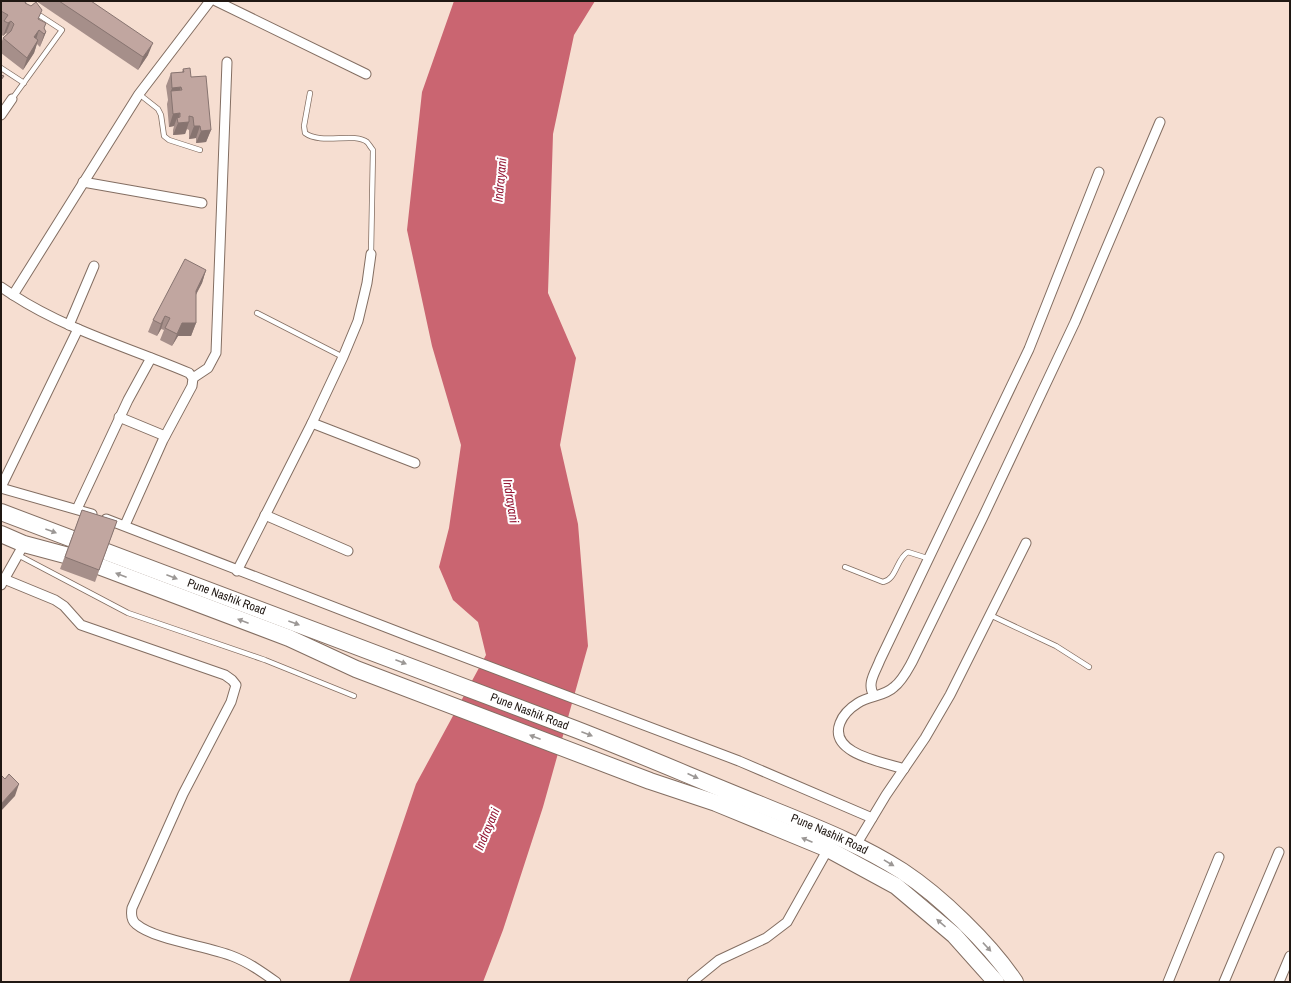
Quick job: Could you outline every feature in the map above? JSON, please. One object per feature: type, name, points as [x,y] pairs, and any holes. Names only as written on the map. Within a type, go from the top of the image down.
[{"type":"highway","name":"Pune Nashik Road","points":[[1,512],[294,624],[364,648],[658,761],[856,845],[905,873],[931,894],[965,924],[994,955],[1015,982]]},
{"type":"highway","points":[[21,549],[32,524]]},
{"type":"highway","name":"Pune Nashik Road","points":[[1,534],[21,549],[80,559],[289,638],[356,669],[763,822],[828,849],[863,867],[901,890],[954,935],[996,982]]},
{"type":"street","points":[[13,295],[139,94],[210,1]]},
{"type":"street","points":[[216,1],[366,74]]},
{"type":"street","points":[[193,378],[208,368],[216,353],[227,62]]},
{"type":"street","points":[[1,115],[12,99]]},
{"type":"street","points":[[904,770],[858,754],[845,747],[839,739],[837,729],[842,719],[856,704],[874,695],[887,692],[895,687],[903,678],[912,662],[990,503],[1075,322],[1160,122]]},
{"type":"street","points":[[874,695],[871,691],[871,684],[880,660],[930,559],[1029,349],[1099,172]]},
{"type":"street","points":[[83,182],[202,203]]},
{"type":"street","points":[[238,570],[312,424],[343,357],[358,321],[367,283],[371,254]]},
{"type":"street","points":[[69,325],[94,266]]},
{"type":"street","points":[[1,288],[34,309],[78,329],[189,373],[193,378],[192,386],[165,436],[125,525]]},
{"type":"street","points":[[78,329],[1,487],[125,525],[414,638],[739,761],[872,818]]},
{"type":"street","points":[[76,509],[119,417],[151,358]]},
{"type":"street","points":[[119,417],[165,436]]},
{"type":"street","points":[[312,424],[415,463]]},
{"type":"street","points":[[265,515],[348,551]]},
{"type":"street","points":[[856,845],[925,738],[950,695],[1026,543]]},
{"type":"street","points":[[21,549],[3,582],[55,600],[64,606],[81,625],[225,676],[232,680],[236,685],[232,702],[162,840],[132,908],[131,917],[135,924],[143,929],[166,938],[230,955],[245,961],[276,982]]},
{"type":"street","points":[[692,982],[719,960],[766,938],[787,922],[828,849]]},
{"type":"street","points":[[1224,982],[1279,852]]},
{"type":"street","points":[[1168,982],[1219,857]]},
{"type":"street","points":[[1279,982],[1290,956]]},
{"type":"lane","points":[[12,99],[19,87],[24,83],[62,30],[30,9]]},
{"type":"lane","points":[[1,68],[24,83]]},
{"type":"lane","points":[[310,93],[304,126],[305,133],[312,138],[358,139],[367,142],[373,150],[371,254]]},
{"type":"lane","points":[[139,94],[158,109],[161,115],[164,136],[169,140],[200,150]]},
{"type":"lane","points":[[257,312],[343,357]]},
{"type":"lane","points":[[21,549],[128,613],[265,660],[354,696]]},
{"type":"lane","points":[[845,567],[883,582],[888,581],[892,577],[903,555],[908,552],[930,559]]},
{"type":"lane","points":[[990,616],[1056,646],[1090,667]]},
{"type":"water","name":"Indrayani","points":[[454,1],[595,1],[574,35],[553,134],[548,293],[576,358],[560,445],[578,524],[588,646],[543,807],[503,930],[483,982],[349,982],[416,784],[486,655],[478,622],[453,600],[439,567],[449,528],[461,445],[432,346],[407,230],[422,92]]},
{"type":"building","points":[[1,1],[26,1],[25,3],[31,6],[36,2],[42,10],[38,19],[46,23],[44,28],[46,32],[44,34],[39,30],[34,37],[38,40],[27,58],[3,38],[11,31],[14,24],[11,21],[8,23],[4,21],[8,15],[1,11]]},
{"type":"building","points":[[59,1],[91,1],[153,43],[143,57]]},
{"type":"building","points":[[190,68],[191,77],[206,76],[211,130],[201,131],[200,126],[194,126],[193,117],[189,116],[189,122],[178,123],[177,118],[180,117],[180,113],[173,114],[171,91],[182,90],[181,87],[172,88],[171,73],[184,72],[183,69]]},
{"type":"building","points":[[185,259],[206,270],[196,291],[196,323],[182,323],[177,334],[165,328],[170,318],[165,316],[161,324],[153,320]]},
{"type":"building","points":[[82,510],[117,521],[99,570],[65,557]]},
{"type":"building","points":[[9,774],[19,784],[1,804],[1,778],[2,776],[5,779]]}]
